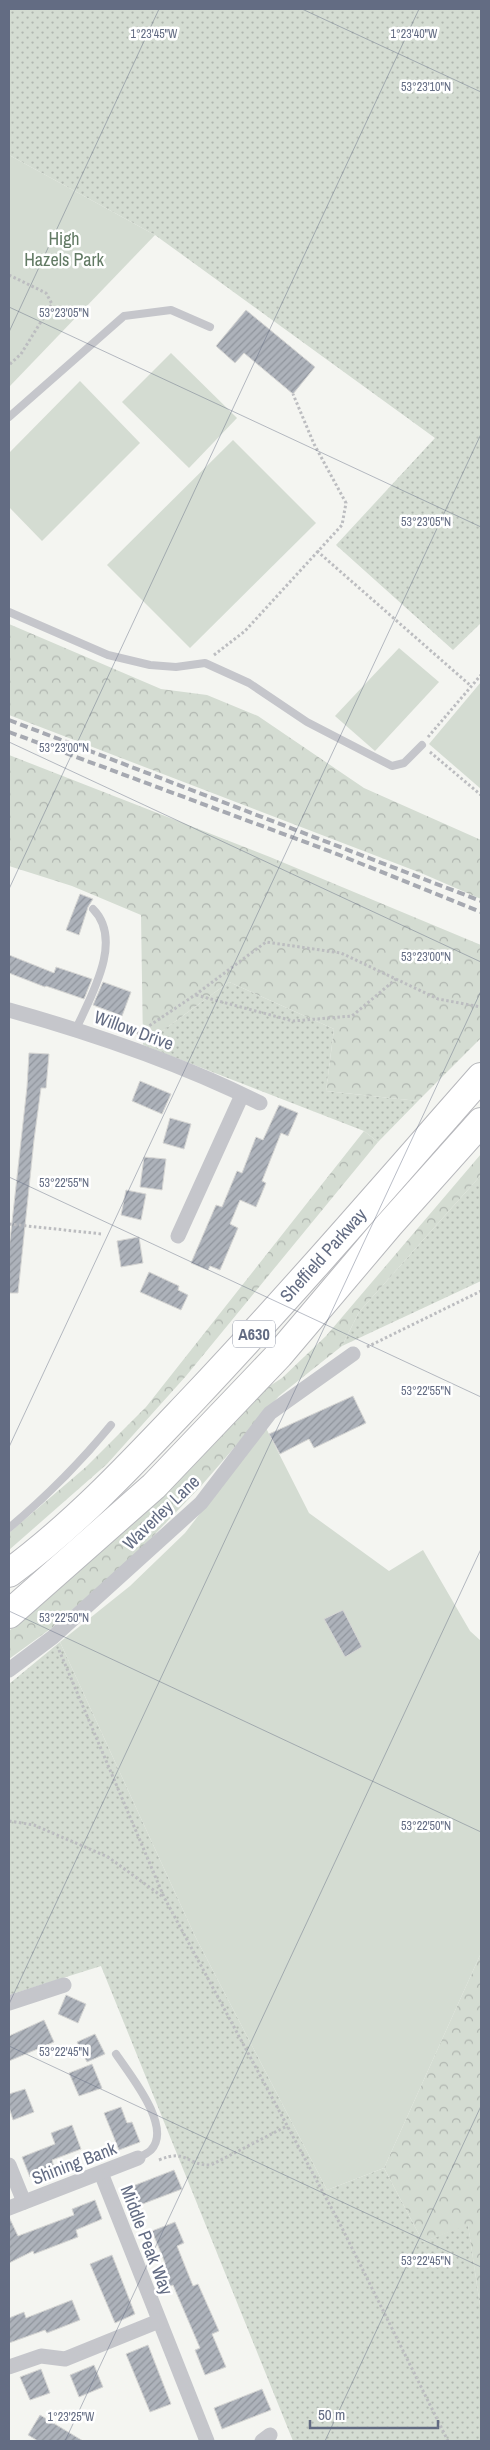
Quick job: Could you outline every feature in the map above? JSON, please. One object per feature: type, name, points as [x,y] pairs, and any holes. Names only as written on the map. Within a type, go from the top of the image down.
[{"type":"highway","name":"Sheffield Parkway","points":[[9,1573],[90,1505],[127,1468],[236,1353],[481,1077]]},
{"type":"highway","name":"Sheffield Parkway","points":[[9,1614],[154,1486],[279,1355],[389,1225],[481,1122]]},
{"type":"street","name":"Willow Drive","points":[[9,1010],[76,1029],[183,1069],[260,1104]]},
{"type":"street","points":[[178,1236],[242,1095]]},
{"type":"street","name":"Waverley Lane","points":[[9,1670],[53,1637],[201,1503],[270,1413],[353,1354]]},
{"type":"street","points":[[9,2003],[64,1985]]},
{"type":"street","name":"Shining Bank","points":[[9,2208],[101,2173],[144,2161]]},
{"type":"street","name":"Shining Bank","points":[[9,2165],[24,2202]]},
{"type":"street","name":"Middle Peak Way","points":[[101,2173],[207,2441]]},
{"type":"street","name":"Middle Peak Way","points":[[9,2367],[40,2356],[65,2359],[159,2321]]},
{"type":"lane","points":[[9,417],[124,316],[171,310],[210,327]]},
{"type":"lane","points":[[9,612],[108,656],[150,665],[176,667],[205,663],[249,683],[307,722],[392,766],[404,763],[422,745]]},
{"type":"lane","points":[[76,1029],[90,1001],[106,946],[106,931],[102,918],[93,909]]},
{"type":"lane","points":[[9,1528],[50,1494],[86,1456],[111,1425]]},
{"type":"lane","points":[[116,2054],[153,2112],[158,2127],[157,2140],[144,2161]]},
{"type":"path","points":[[9,275],[46,293],[52,304],[21,354],[9,366]]},
{"type":"path","points":[[205,663],[244,631],[342,525],[346,503],[314,444],[293,394]]},
{"type":"path","points":[[317,551],[471,686]]},
{"type":"path","points":[[481,674],[422,745],[481,795]]},
{"type":"path","points":[[137,1034],[195,995],[266,942],[341,953],[438,999],[481,1007]]},
{"type":"path","points":[[195,995],[294,1021],[352,1016],[396,979]]},
{"type":"path","points":[[9,1224],[102,1234]]},
{"type":"path","points":[[353,1354],[481,1291]]},
{"type":"path","points":[[53,1637],[164,1897],[344,2231],[448,2441]]},
{"type":"path","points":[[9,1821],[34,1825],[108,1857],[164,1897]]},
{"type":"path","points":[[144,2161],[172,2154],[184,2156],[202,2166],[211,2165],[287,2126]]},
{"type":"green space","points":[[9,9],[481,9],[481,623],[453,650],[336,545],[435,438],[155,235],[9,155]]},
{"type":"green space","name":"High Hazels Park","points":[[9,155],[155,235],[9,387]]},
{"type":"green space","points":[[171,353],[237,418],[189,468],[122,402]]},
{"type":"green space","points":[[80,381],[140,443],[42,541],[9,507],[9,453]]},
{"type":"green space","points":[[233,440],[316,523],[190,648],[107,565]]},
{"type":"green space","points":[[9,624],[161,689],[207,695],[258,716],[364,788],[481,840],[481,899],[421,873],[9,715]]},
{"type":"green space","points":[[399,648],[439,682],[375,751],[335,716]]},
{"type":"green space","points":[[481,682],[481,789],[429,744]]},
{"type":"green space","points":[[9,755],[270,857],[481,945],[481,1038],[418,1101],[326,1091],[334,1029],[229,982],[143,1045],[141,915],[72,886],[9,866]]},
{"type":"green space","points":[[229,982],[334,1029],[326,1091],[418,1101],[378,1142],[364,1131],[143,1045]]},
{"type":"green space","points":[[364,1131],[378,1142],[186,1376],[107,1464],[9,1550],[9,1533],[87,1466],[146,1407]]},
{"type":"green space","points":[[481,1154],[481,1175],[359,1312],[342,1346],[279,1396],[201,1486],[137,1553],[53,1627],[9,1659],[9,1631],[62,1583],[265,1389],[282,1378],[326,1336]]},
{"type":"green space","points":[[481,1175],[481,1281],[342,1346],[359,1312]]},
{"type":"green space","points":[[266,1428],[309,1513],[389,1571],[423,1550],[470,1631],[481,1641],[481,1953],[384,2168],[327,2190],[195,1936],[60,1642],[130,1586],[185,1533]]},
{"type":"green space","points":[[60,1642],[195,1936],[327,2190],[384,2168],[423,2242],[468,2224],[481,2312],[481,2441],[293,2441],[101,1966],[9,1995],[9,1684]]},
{"type":"green space","points":[[481,1953],[481,2312],[468,2225],[423,2242],[384,2168]]},
{"type":"building","points":[[246,310],[315,367],[293,394],[244,353],[235,363],[216,346]]},
{"type":"building","points":[[80,894],[93,899],[88,907],[79,935],[66,930]]},
{"type":"building","points":[[9,955],[54,973],[56,967],[92,979],[84,999],[9,973]]},
{"type":"building","points":[[103,982],[131,992],[122,1016],[93,1005]]},
{"type":"building","points":[[29,1053],[49,1054],[46,1088],[41,1088],[34,1140],[18,1293],[9,1293],[9,1249]]},
{"type":"building","points":[[140,1081],[171,1094],[162,1114],[132,1101]]},
{"type":"building","points":[[279,1105],[298,1113],[288,1136],[281,1133],[262,1181],[266,1183],[256,1207],[240,1200],[230,1224],[238,1228],[220,1270],[210,1266],[208,1270],[191,1263],[216,1205],[222,1207],[237,1171],[242,1173],[256,1137],[263,1140]]},
{"type":"building","points":[[170,1118],[191,1124],[184,1149],[163,1143]]},
{"type":"building","points":[[144,1157],[166,1159],[162,1190],[140,1187]]},
{"type":"building","points":[[126,1190],[146,1194],[141,1220],[121,1215]]},
{"type":"building","points":[[139,1237],[143,1263],[121,1267],[117,1241]]},
{"type":"building","points":[[149,1272],[179,1286],[178,1290],[188,1295],[181,1310],[140,1292]]},
{"type":"building","points":[[353,1396],[366,1423],[314,1448],[309,1439],[280,1454],[269,1434]]},
{"type":"building","points":[[343,1610],[362,1647],[345,1657],[324,1619]]},
{"type":"building","points":[[66,1995],[86,2004],[78,2023],[58,2014]]},
{"type":"building","points":[[44,2020],[54,2042],[9,2061],[9,2036]]},
{"type":"building","points":[[95,2034],[105,2054],[87,2062],[77,2042]]},
{"type":"building","points":[[92,2064],[102,2088],[79,2096],[69,2073]]},
{"type":"building","points":[[25,2089],[34,2112],[13,2120],[9,2107],[9,2094]]},
{"type":"building","points":[[121,2107],[127,2123],[132,2122],[140,2142],[119,2150],[104,2113]]},
{"type":"building","points":[[72,2125],[81,2149],[52,2160],[54,2167],[30,2177],[22,2157],[55,2144],[51,2133]]},
{"type":"building","points":[[174,2170],[182,2189],[132,2208],[125,2189]]},
{"type":"building","points":[[95,2200],[102,2219],[76,2230],[78,2237],[34,2254],[33,2251],[9,2263],[9,2217],[18,2236],[74,2215],[72,2209]]},
{"type":"building","points":[[175,2222],[184,2243],[177,2246],[193,2286],[198,2284],[219,2331],[212,2334],[226,2367],[205,2375],[195,2350],[200,2348],[173,2285],[168,2287],[159,2265],[165,2263],[152,2231]]},
{"type":"building","points":[[112,2255],[135,2314],[115,2323],[90,2264]]},
{"type":"building","points":[[72,2300],[80,2320],[47,2333],[45,2330],[9,2343],[9,2318],[24,2312],[26,2318]]},
{"type":"building","points":[[148,2345],[171,2404],[150,2412],[126,2354]]},
{"type":"building","points":[[94,2365],[103,2387],[79,2397],[70,2375]]},
{"type":"building","points":[[41,2369],[50,2393],[30,2400],[20,2377]]},
{"type":"building","points":[[262,2389],[271,2410],[222,2429],[214,2408]]},
{"type":"building","points":[[40,2415],[83,2441],[38,2441],[28,2435]]},
{"type":"railway","points":[[9,720],[481,901]]},
{"type":"railway","points":[[9,732],[332,852],[481,912]]}]
